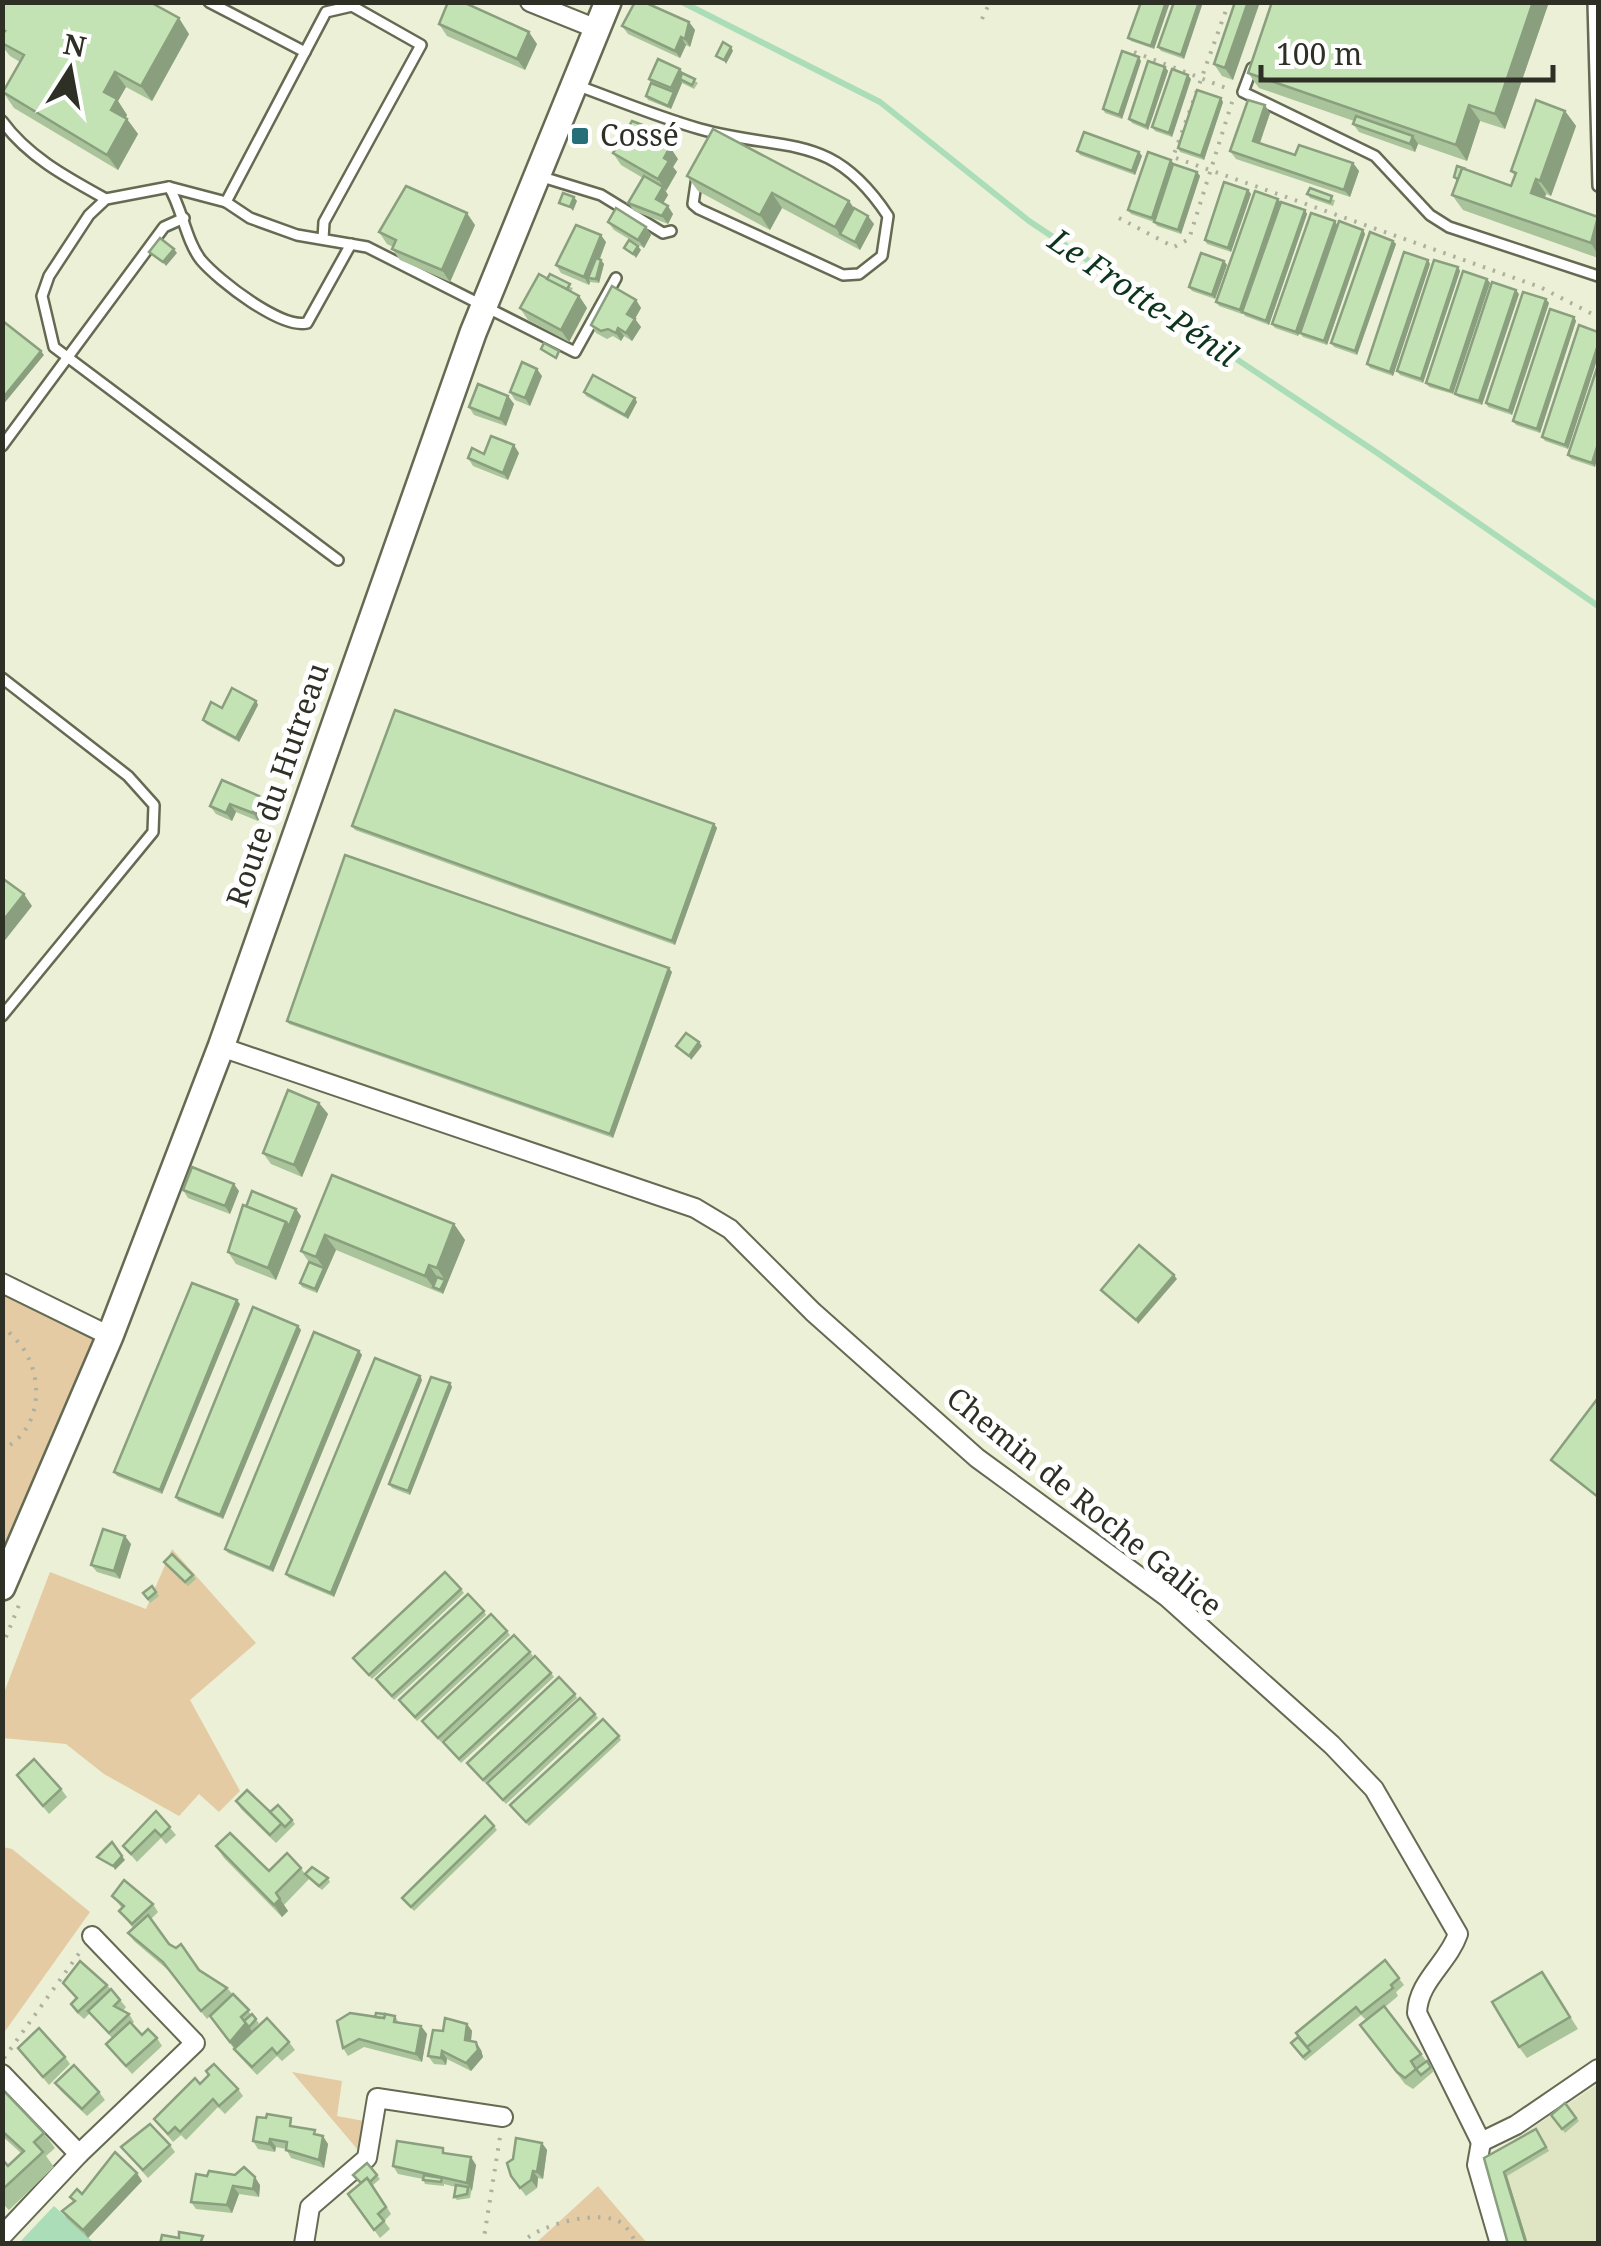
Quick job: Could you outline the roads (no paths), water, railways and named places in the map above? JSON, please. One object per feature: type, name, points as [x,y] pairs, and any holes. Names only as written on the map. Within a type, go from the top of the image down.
[{"type":"street","points":[[530,2],[597,29]]},
{"type":"street","name":"Route du Hutreau","points":[[2,1587],[110,1336],[221,1047],[484,305],[608,2]]},
{"type":"street","name":"Chemin de Roche Galice","points":[[221,1047],[696,1208],[744,1241],[813,1312],[991,1470],[1167,1597],[1359,1771],[1415,1854],[1458,1934],[1452,1953],[1418,1997],[1417,2013],[1481,2142]]},
{"type":"street","points":[[2,1282],[110,1336]]},
{"type":"street","points":[[2,2236],[79,2154],[194,2043],[92,1936]]},
{"type":"street","points":[[1500,2244],[1478,2165],[1481,2142],[1516,2125],[1598,2069]]},
{"type":"street","points":[[2,2074],[79,2154]]},
{"type":"street","points":[[304,2244],[310,2207],[367,2158],[377,2098],[503,2118]]},
{"type":"lane","points":[[209,2],[305,52]]},
{"type":"lane","points":[[1593,2],[1598,52],[1594,139],[1598,186]]},
{"type":"lane","points":[[226,202],[326,12],[352,6],[420,45],[324,222],[323,240]]},
{"type":"lane","points":[[1256,56],[1244,92],[1375,156],[1430,214],[1449,227],[1598,276]]},
{"type":"lane","points":[[573,84],[712,137],[817,150],[850,168],[888,216],[882,256],[858,274],[844,275],[699,209],[693,204],[693,192],[701,168]]},
{"type":"lane","points":[[2,122],[15,138],[58,173],[106,199]]},
{"type":"lane","points":[[536,175],[601,196],[664,233],[671,230]]},
{"type":"lane","points":[[169,187],[200,258],[278,320],[294,326],[307,323],[351,244]]},
{"type":"lane","points":[[338,560],[54,347],[42,296],[49,276],[89,215],[106,199],[169,187],[226,202],[250,218],[323,240],[367,247],[575,352],[616,278]]},
{"type":"lane","points":[[2,446],[164,227],[184,218]]},
{"type":"lane","points":[[2,678],[128,776],[154,805],[152,832],[2,1016]]},
{"type":"waterway","name":"Le Frotte-Pénil","points":[[682,2],[880,102],[1029,221],[1376,452],[1598,606]]},
{"type":"place","name":"Cossé","points":[[580,136]]}]
